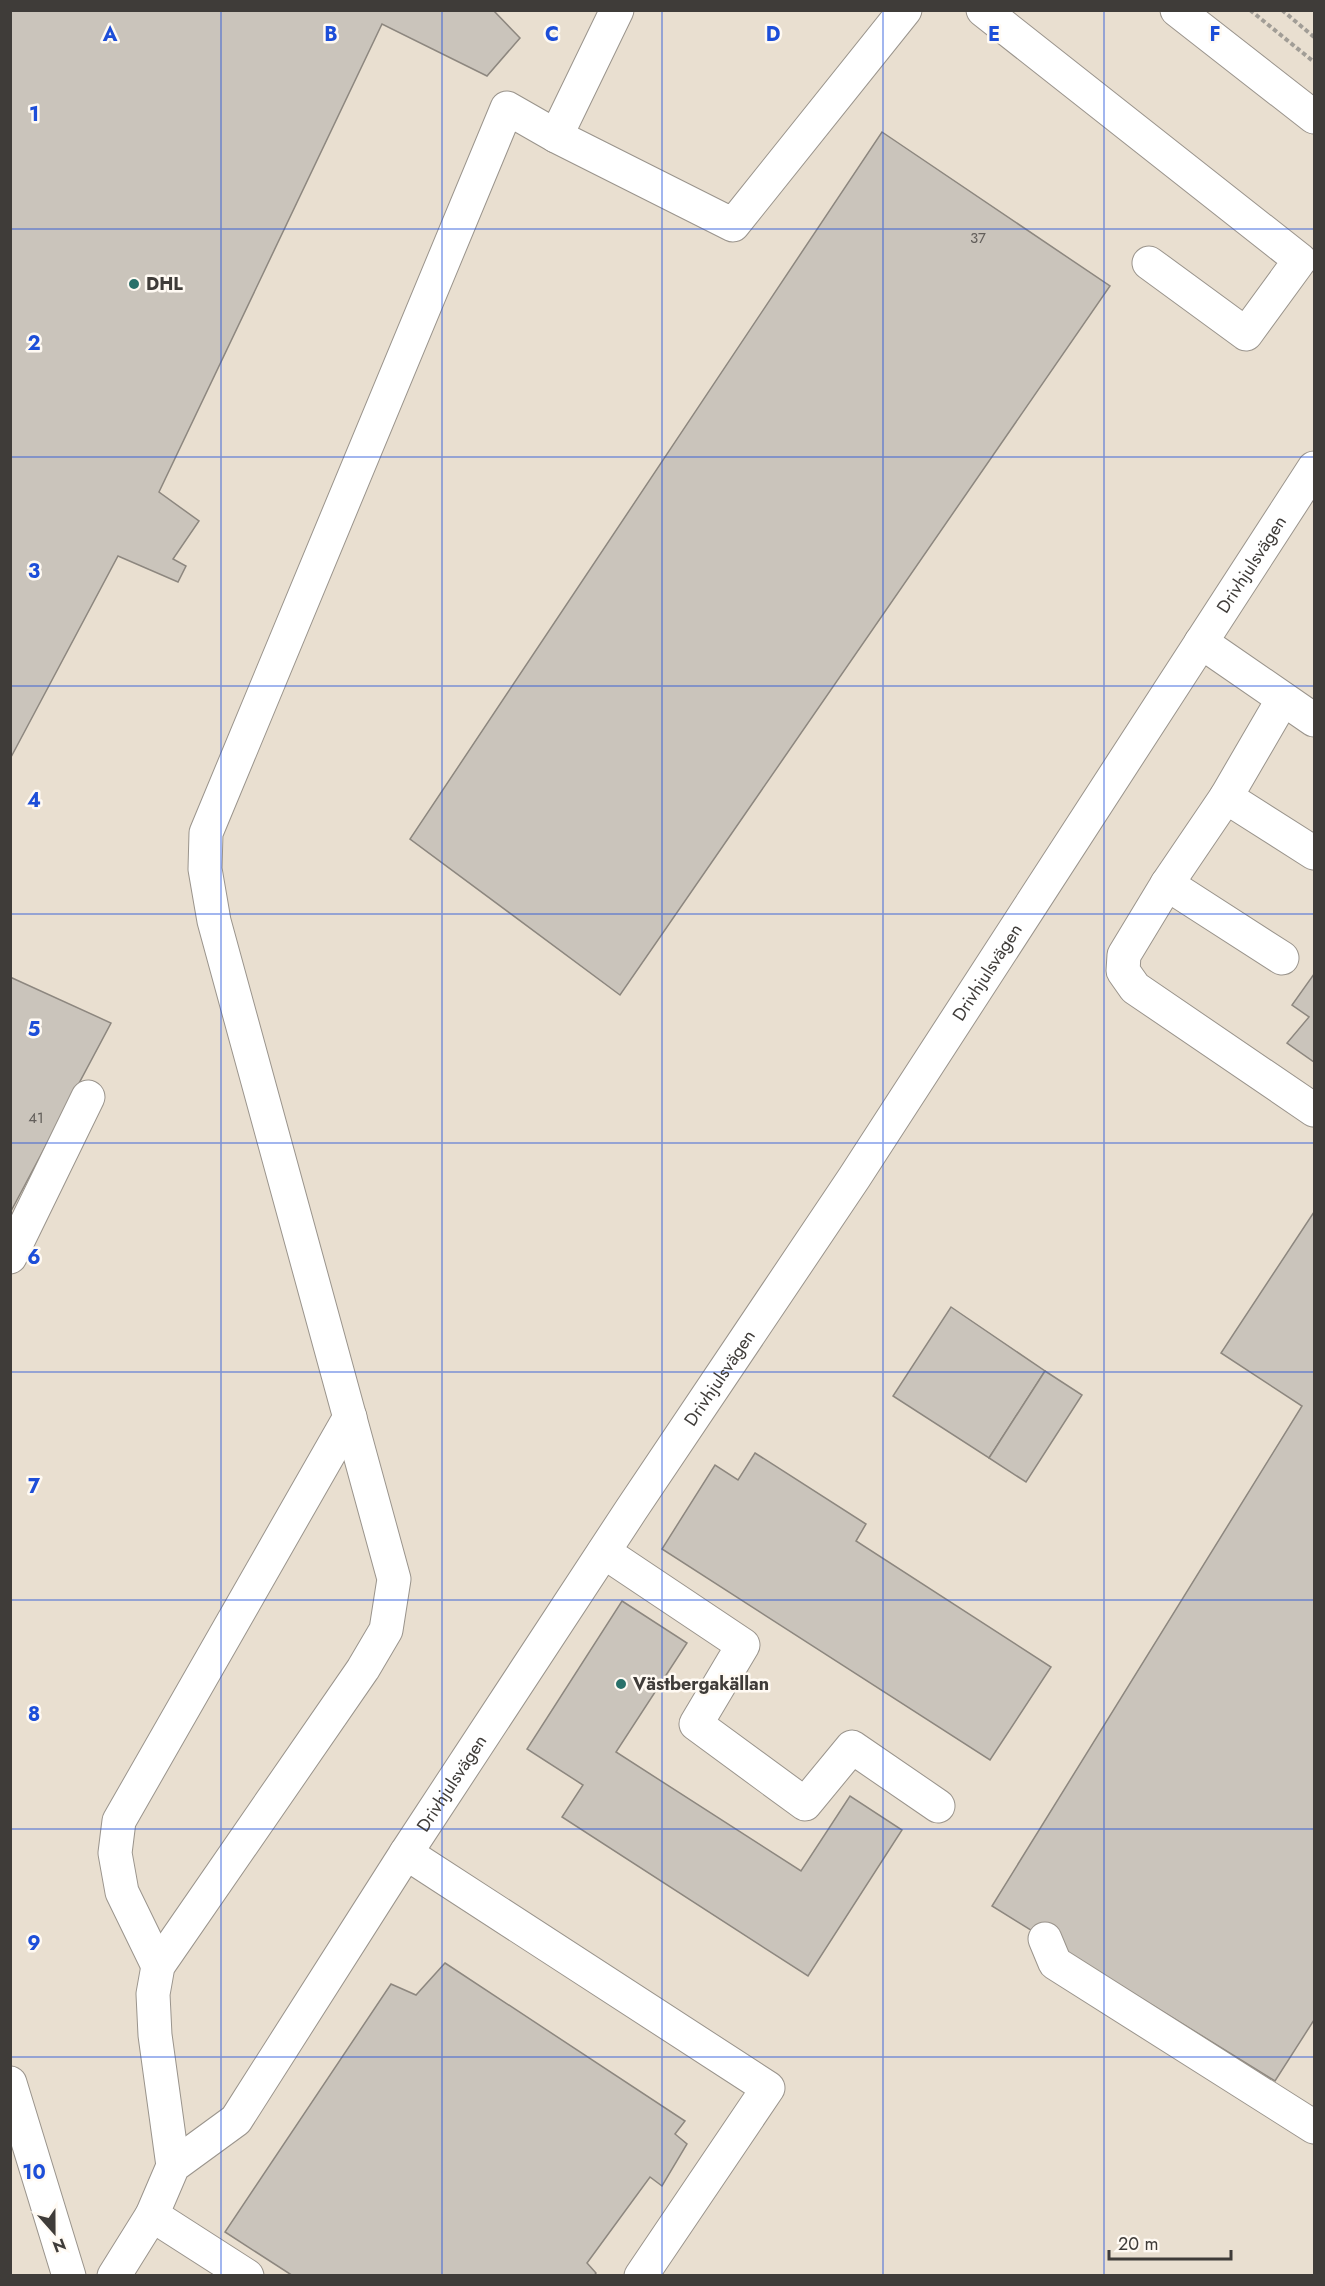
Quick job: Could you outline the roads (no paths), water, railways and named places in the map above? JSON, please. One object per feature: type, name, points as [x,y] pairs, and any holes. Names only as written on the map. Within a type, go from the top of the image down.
[{"type":"street","points":[[556,136],[617,10]]},
{"type":"street","points":[[114,2276],[152,2215],[173,2166],[155,2035],[153,1994],[158,1966],[363,1669],[386,1630],[394,1579],[214,921],[205,869],[206,833],[507,108],[556,136],[733,225],[905,10]]},
{"type":"street","points":[[983,10],[1300,260],[1246,333],[1149,263]]},
{"type":"street","points":[[1177,10],[1314,117]]},
{"type":"street","name":"Drivhjulsvägen","points":[[173,2166],[236,2120],[406,1853],[854,1179],[1314,468]]},
{"type":"street","points":[[1201,642],[1314,720]]},
{"type":"street","points":[[1283,699],[1226,797],[1167,884],[1124,955],[1123,971],[1135,988],[1314,1110]]},
{"type":"street","points":[[1226,797],[1314,853]]},
{"type":"street","points":[[1167,884],[1282,958]]},
{"type":"street","points":[[10,1257],[88,1097]]},
{"type":"street","points":[[158,1966],[122,1892],[115,1853],[118,1821],[350,1418]]},
{"type":"street","points":[[604,1552],[743,1645],[696,1724],[805,1804],[852,1747],[938,1806]]},
{"type":"street","points":[[406,1853],[768,2088],[641,2276]]},
{"type":"street","points":[[1045,1939],[1054,1963],[1314,2127]]},
{"type":"street","points":[[10,2083],[69,2276]]},
{"type":"street","points":[[152,2215],[247,2276]]},
{"type":"place","name":"DHL","points":[[134,284]]},
{"type":"place","name":"Västbergakällan","points":[[621,1684]]}]
